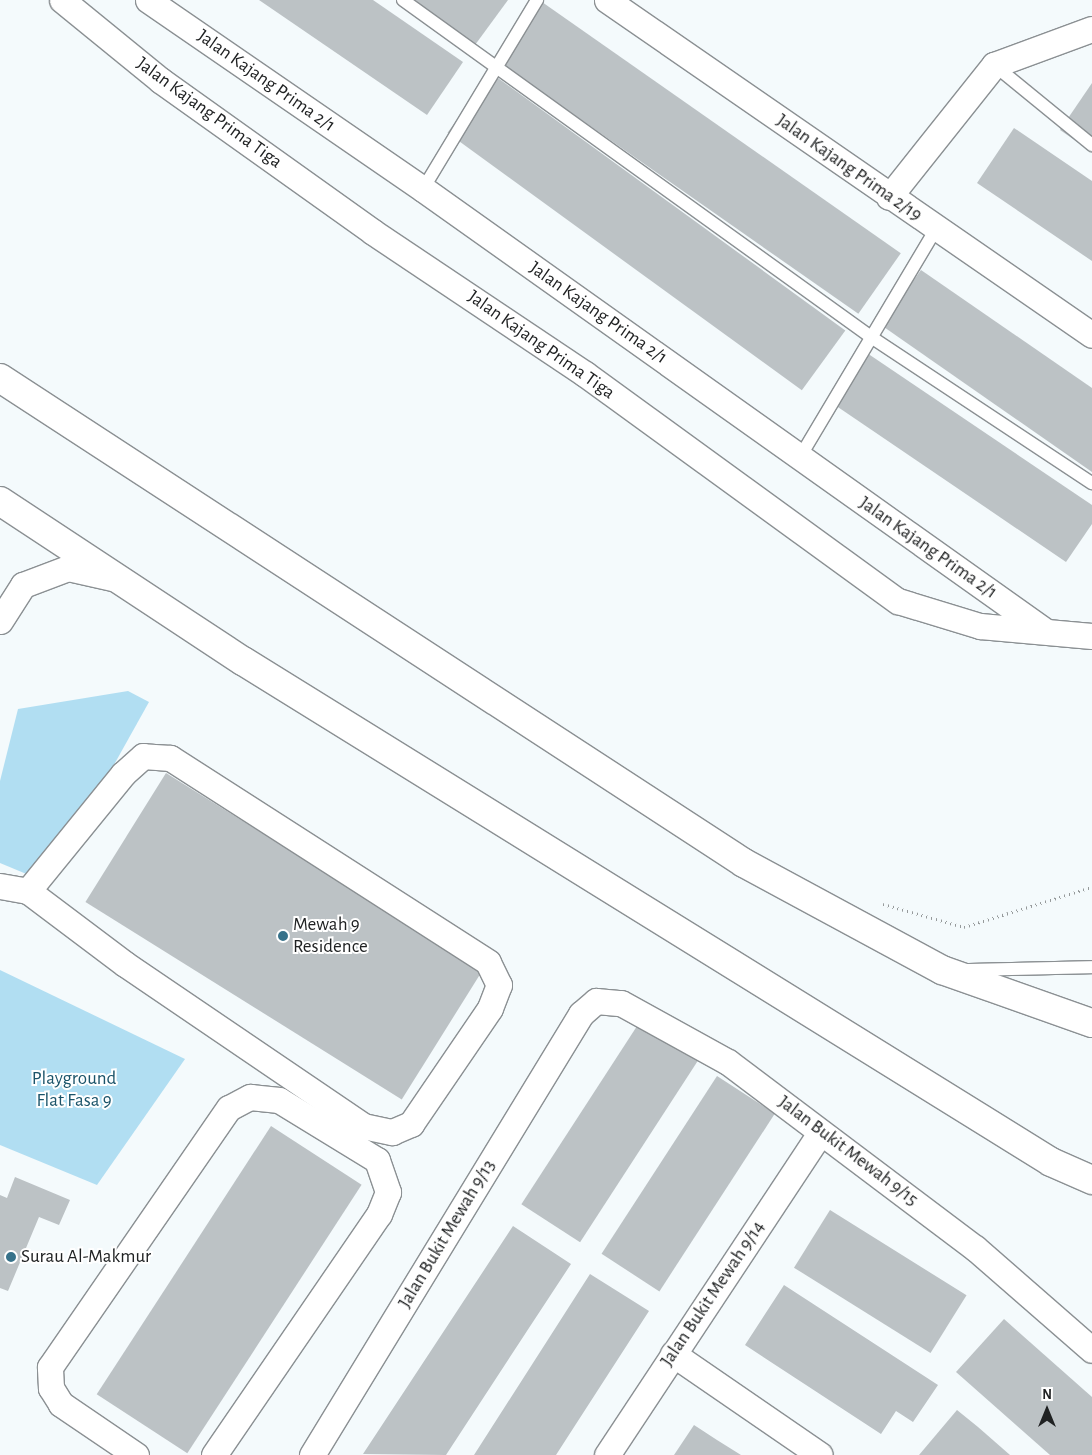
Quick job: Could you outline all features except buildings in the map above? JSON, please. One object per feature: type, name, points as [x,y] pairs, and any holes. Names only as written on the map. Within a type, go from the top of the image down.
[{"type":"highway","points":[[0,378],[744,863],[942,970],[1092,1023]]},
{"type":"highway","points":[[0,501],[116,579],[1051,1162],[1092,1180]]},
{"type":"street","name":"Jalan Kajang Prima Tiga","points":[[62,0],[160,80],[374,232],[585,374],[898,601],[980,626],[1045,631]]},
{"type":"street","name":"Jalan Kajang Prima 2/1","points":[[148,0],[423,189],[1045,631]]},
{"type":"street","name":"Jalan Kajang Prima 2/19","points":[[610,1],[889,197],[1092,335]]},
{"type":"street","points":[[889,197],[994,65],[1092,29]]},
{"type":"street","points":[[0,621],[24,585],[68,568],[116,579]]},
{"type":"street","points":[[1045,631],[1092,636]]},
{"type":"street","points":[[0,886],[28,891],[124,964],[363,1126],[392,1132],[411,1124],[490,1008],[499,985],[488,962],[170,758],[143,756],[123,774],[28,891]]},
{"type":"street","name":"Jalan Bukit Mewah 9/15","points":[[581,1014],[596,1002],[621,1003],[728,1062],[975,1248],[1092,1350]]},
{"type":"street","name":"Jalan Bukit Mewah 9/13","points":[[312,1455],[581,1014]]},
{"type":"street","points":[[136,1455],[61,1404],[50,1388],[50,1367],[229,1108],[250,1097],[279,1100],[377,1160],[388,1192],[379,1214],[214,1455]]},
{"type":"street","name":"Jalan Bukit Mewah 9/14","points":[[607,1455],[820,1133]]},
{"type":"street","points":[[673,1354],[820,1455]]},
{"type":"lane","points":[[403,0],[498,64],[871,338],[1092,483]]},
{"type":"lane","points":[[423,189],[537,0]]},
{"type":"lane","points":[[994,65],[1092,145]]},
{"type":"lane","points":[[800,457],[936,229]]},
{"type":"lane","points":[[942,970],[1092,967]]},
{"type":"path","points":[[878,902],[964,928],[1092,887]]},
{"type":"green space","points":[[128,691],[149,702],[48,883],[0,863],[0,781],[18,709]]},
{"type":"green space","name":"Playground Flat Fasa 9","points":[[0,970],[185,1059],[97,1185],[0,1145]]},
{"type":"place","name":"Mewah 9 Residence","points":[[283,936]]},
{"type":"place","name":"Surau Al-Makmur","points":[[11,1257]]}]
